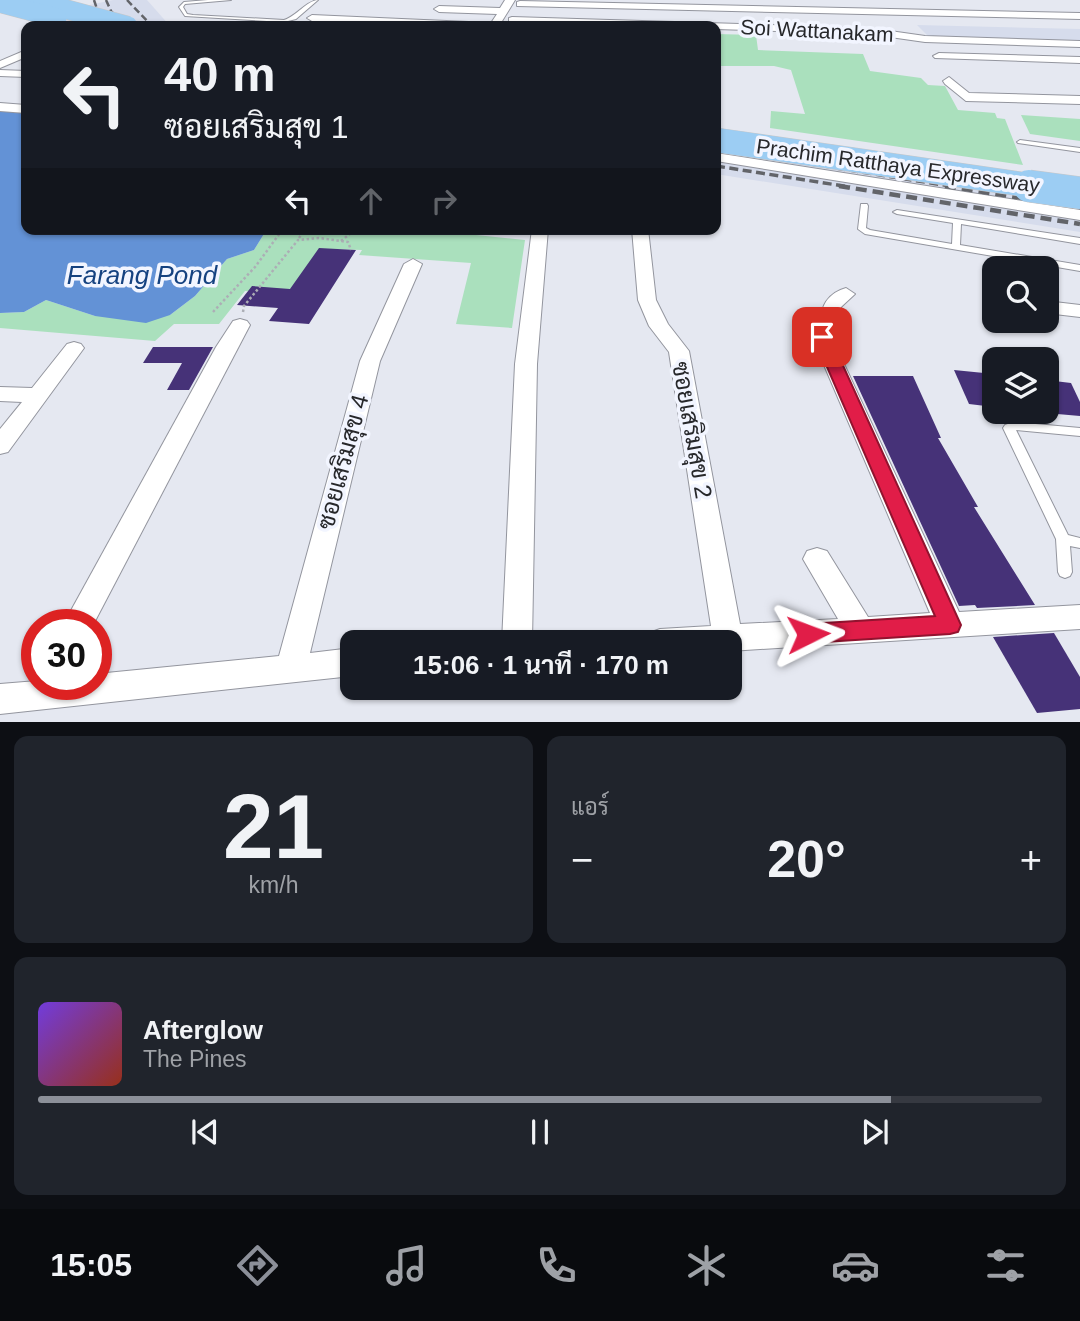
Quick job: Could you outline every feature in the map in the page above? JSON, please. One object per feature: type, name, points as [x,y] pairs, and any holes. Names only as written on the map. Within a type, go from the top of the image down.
[{"type":"highway","points":[[32,0],[110,21]]},
{"type":"highway","points":[[0,3],[70,21]]},
{"type":"highway","name":"Prachim Ratthaya Expressway","points":[[721,140],[1080,192]]},
{"type":"street","points":[[618,0],[650,4]]},
{"type":"street","points":[[781,0],[790,7],[788,10]]},
{"type":"street","points":[[808,0],[819,11]]},
{"type":"street","points":[[985,0],[1003,14]]},
{"type":"street","points":[[1018,0],[1036,15]]},
{"type":"street","points":[[498,21],[515,2],[1080,16]]},
{"type":"street","points":[[425,8],[504,12]]},
{"type":"street","points":[[312,18],[380,21]]},
{"type":"street","name":"Soi Wattanakam","points":[[512,20],[534,21]]},
{"type":"street","name":"Soi Wattanakam","points":[[721,30],[789,33],[884,32],[910,38],[1080,44]]},
{"type":"street","points":[[943,40],[945,54],[1080,60]]},
{"type":"street","points":[[0,65],[21,55]]},
{"type":"street","points":[[0,73],[21,74]]},
{"type":"street","points":[[949,81],[966,97],[1080,100]]},
{"type":"street","points":[[0,94],[21,95]]},
{"type":"street","points":[[0,107],[21,109]]},
{"type":"street","points":[[721,158],[1080,215]]},
{"type":"street","points":[[517,630],[526,364],[539,235]]},
{"type":"street","name":"ซอยเสริมสุข 2","points":[[640,235],[646,300],[659,326],[679,351],[728,630]]},
{"type":"street","name":"ซอยเสริมสุข 4","points":[[291,667],[370,360],[413,264]]},
{"type":"street","points":[[846,294],[831,306],[829,311],[832,326],[822,337],[950,625]]},
{"type":"street","points":[[1059,309],[1080,311]]},
{"type":"street","points":[[86,609],[226,346],[240,325]]},
{"type":"street","points":[[0,446],[74,348]]},
{"type":"street","points":[[0,394],[40,395]]},
{"type":"street","points":[[817,559],[860,630]]},
{"type":"street","points":[[742,637],[1080,617]]},
{"type":"street","points":[[112,684],[340,663]]},
{"type":"street","points":[[0,699],[21,695]]},
{"type":"lane","points":[[229,0],[191,1],[181,7],[185,15],[269,21]]},
{"type":"lane","points":[[286,21],[317,3]]},
{"type":"lane","points":[[1020,142],[1080,150]]},
{"type":"lane","points":[[864,206],[862,229],[868,232],[1080,268]]},
{"type":"lane","points":[[897,212],[1080,241]]},
{"type":"lane","points":[[956,247],[957,221]]},
{"type":"lane","points":[[1066,572],[1063,539],[1009,428],[1013,426],[1080,432]]},
{"type":"lane","points":[[1063,539],[1080,543]]},
{"type":"path","points":[[213,312],[255,267],[279,235]]},
{"type":"path","points":[[240,325],[244,306],[302,235]]},
{"type":"path","points":[[341,241],[348,235]]},
{"type":"path","points":[[298,240],[319,238],[341,241],[351,244],[351,250]]},
{"type":"shaded area","points":[[113,0],[147,0],[166,21],[61,21],[42,15]]},
{"type":"shaded area","points":[[917,25],[1080,29],[1080,45],[930,38]]},
{"type":"shaded area","points":[[721,142],[1080,195],[1080,232],[721,175]]},
{"type":"green space","points":[[721,34],[756,35],[758,50],[863,54],[870,71],[921,78],[928,85],[945,86],[958,110],[995,113],[997,118],[1005,119],[1023,165],[770,128],[771,111],[805,114],[791,70],[774,66],[721,66]]},
{"type":"green space","points":[[1021,115],[1080,119],[1080,141],[1030,134]]},
{"type":"green space","points":[[263,235],[476,235],[525,240],[512,328],[456,324],[471,263],[359,255],[362,250],[330,249],[298,293],[245,291],[219,324],[174,324],[155,341],[0,328],[0,313],[24,312],[46,300],[95,316],[170,315],[195,296],[227,259],[254,250]]},
{"type":"water","name":"Farang Pond","points":[[0,110],[21,112],[21,235],[263,235],[254,250],[227,259],[195,296],[170,315],[146,323],[95,316],[46,300],[24,312],[0,313]]},
{"type":"building","points":[[319,248],[356,250],[309,324],[269,321],[278,308],[237,305],[252,286],[290,289]]},
{"type":"building","points":[[153,347],[213,347],[189,390],[167,390],[182,363],[143,363]]},
{"type":"building","points":[[954,370],[982,373],[982,406],[969,404]]},
{"type":"building","points":[[853,376],[913,376],[941,438],[938,438],[978,507],[974,507],[1035,605],[977,608],[975,605],[959,606]]},
{"type":"building","points":[[1059,382],[1071,383],[1080,402],[1080,416],[1059,414]]},
{"type":"building","points":[[1054,633],[1080,677],[1080,709],[1037,713],[993,637]]},
{"type":"railway","points":[[94,0],[99,15],[107,21]]},
{"type":"railway","points":[[106,0],[120,21]]},
{"type":"railway","points":[[127,0],[147,21]]},
{"type":"railway","points":[[721,150],[956,187]]},
{"type":"railway","points":[[721,167],[850,187]]},
{"type":"railway","points":[[839,186],[1080,224]]},
{"type":"railway","points":[[945,186],[1080,207]]},
{"type":"route","points":[[808,634],[950,625],[822,337]]}]
